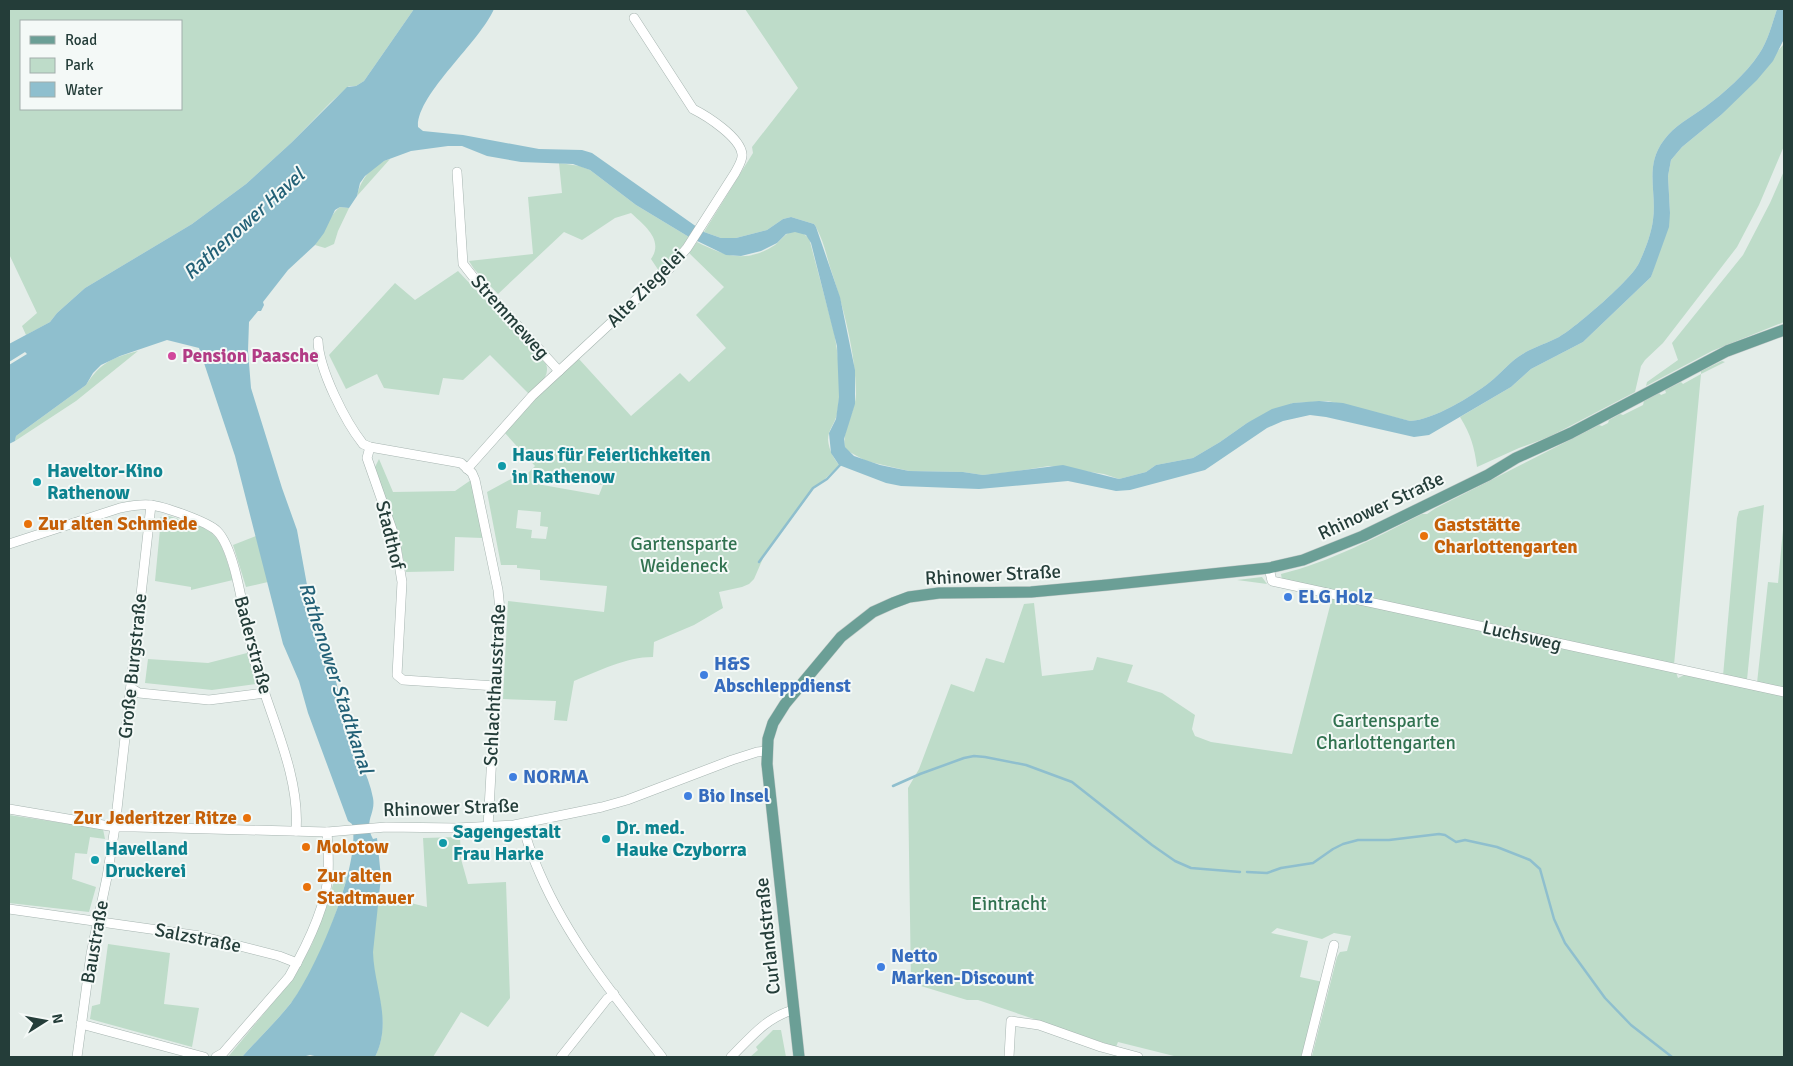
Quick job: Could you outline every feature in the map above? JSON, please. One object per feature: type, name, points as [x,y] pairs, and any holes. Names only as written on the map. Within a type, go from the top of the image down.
[{"type":"main road","name":"Rhinower Straße","points":[[766,752],[768,739],[777,717],[785,704],[841,637],[873,612],[893,603],[916,596],[939,593],[1031,592],[1269,568],[1321,554],[1363,536],[1610,413],[1728,351],[1784,330]]},
{"type":"main road","name":"Curlandstraße","points":[[766,752],[799,1057]]},
{"type":"street","name":"Alte Ziegelei","points":[[467,468],[532,396],[669,269],[687,248],[736,173],[742,158],[742,151],[736,141],[709,117],[692,109],[634,18]]},
{"type":"street","name":"Stremmeweg","points":[[457,172],[463,264],[559,370]]},
{"type":"street","points":[[318,341],[320,358],[333,392],[363,444],[370,447],[453,461],[461,463],[467,468]]},
{"type":"street","name":"Stadthof","points":[[370,447],[367,458],[394,535],[402,582],[397,675],[403,680],[496,686]]},
{"type":"street","name":"Schlachthausstraße","points":[[467,468],[472,473],[478,488],[498,590],[500,610],[488,827]]},
{"type":"street","points":[[9,544],[120,508],[151,505]]},
{"type":"street","name":"Große Burgstraße","points":[[115,826],[151,505]]},
{"type":"street","name":"Baderstraße","points":[[151,505],[205,522],[213,527],[222,537],[229,551],[252,652],[280,737],[295,794],[296,830]]},
{"type":"street","name":"Luchsweg","points":[[1269,568],[1272,581],[1784,692]]},
{"type":"street","points":[[131,688],[139,693],[203,700],[265,693]]},
{"type":"street","name":"Rhinower Straße","points":[[9,808],[115,826],[327,832],[369,828],[488,827],[523,824],[611,805],[732,760],[757,752],[766,752]]},
{"type":"street","points":[[523,824],[536,865],[555,906],[590,962],[662,1057]]},
{"type":"street","name":"Baustraße","points":[[76,1057],[91,954],[107,877],[115,826]]},
{"type":"street","points":[[216,1057],[223,1054],[289,977],[297,963],[322,903],[328,876],[327,832]]},
{"type":"street","name":"Salzstraße","points":[[9,909],[215,939],[279,956],[297,963]]},
{"type":"street","points":[[1306,1057],[1334,945]]},
{"type":"street","points":[[561,1057],[607,999],[614,994]]},
{"type":"street","points":[[731,1057],[770,1019],[780,1013],[793,1010]]},
{"type":"street","points":[[1009,1057],[1011,1021],[1039,1025],[1101,1047],[1138,1057]]},
{"type":"street","points":[[81,1024],[204,1057]]},
{"type":"green space","points":[[9,9],[414,9],[364,81],[356,86],[349,86],[246,184],[192,224],[85,288],[57,313],[50,322],[26,335],[22,326],[37,313],[9,254]]},
{"type":"green space","points":[[745,9],[1777,9],[1765,44],[1748,69],[1727,89],[1678,126],[1664,140],[1654,159],[1652,179],[1653,220],[1648,242],[1639,263],[1615,291],[1567,332],[1523,354],[1473,394],[1452,407],[1430,417],[1410,421],[1328,401],[1293,403],[1247,423],[1193,458],[1156,465],[1146,472],[1119,479],[1104,474],[1049,466],[983,475],[963,472],[909,471],[866,461],[846,450],[844,444],[846,430],[856,394],[854,363],[840,297],[816,227],[814,224],[791,217],[783,219],[767,230],[736,238],[721,238],[704,232],[753,153],[752,147],[798,88]]},
{"type":"green space","points":[[1784,39],[1784,146],[1759,205],[1737,247],[1663,343],[1645,360],[1641,366],[1635,392],[1549,437],[1477,467],[1472,441],[1460,417],[1511,387],[1531,369],[1583,342],[1651,277],[1670,213],[1668,176],[1671,160],[1682,147],[1721,115],[1783,45]]},
{"type":"green space","points":[[390,159],[357,196],[361,184],[368,173],[378,164]]},
{"type":"green space","points":[[559,163],[580,166],[590,170],[636,205],[689,237],[675,256],[659,271],[651,259],[655,246],[654,240],[647,228],[631,213],[615,218],[582,240],[564,232],[498,294],[474,269],[469,261],[533,254],[528,197],[562,193]]},
{"type":"green space","points":[[1784,171],[1784,322],[1712,351],[1646,386],[1647,382],[1678,360],[1672,343],[1743,255]]},
{"type":"green space","points":[[340,207],[349,208],[334,244],[325,248],[315,245],[330,219]]},
{"type":"green space","name":"Gartensparte Weideneck","points":[[801,232],[809,238],[834,332],[840,383],[837,414],[828,440],[829,447],[839,465],[814,488],[764,556],[754,579],[749,584],[719,592],[723,608],[694,625],[654,642],[653,657],[623,662],[574,681],[567,721],[554,720],[556,701],[503,699],[508,601],[604,612],[607,586],[540,580],[540,570],[517,568],[517,565],[501,565],[487,492],[511,479],[522,479],[535,466],[504,432],[548,386],[579,359],[631,416],[680,373],[689,382],[726,348],[696,315],[724,287],[689,253],[697,242],[726,254],[736,256],[755,255],[775,245],[788,233]],"holes":[[[539,475],[603,485],[599,495],[537,484]],[[518,510],[541,512],[540,526],[548,527],[546,539],[531,538],[532,530],[516,528]]]},
{"type":"green space","points":[[458,271],[546,364],[547,373],[539,384],[529,394],[490,355],[463,380],[443,378],[439,395],[384,388],[377,374],[346,389],[329,355],[395,283],[415,300]]},
{"type":"green space","points":[[138,351],[76,401],[15,441],[16,436],[86,385],[102,366],[121,356]]},
{"type":"green space","points":[[1722,361],[1725,362],[1701,374],[1701,371]]},
{"type":"green space","points":[[1701,374],[1674,665],[1282,580],[1281,574],[1335,556],[1422,514],[1427,514],[1599,425],[1602,426],[1608,423],[1609,420],[1620,414],[1623,415],[1643,405],[1644,401],[1659,393],[1661,395],[1666,393],[1665,390],[1681,382],[1683,384]]},
{"type":"green space","points":[[379,459],[393,492],[455,491],[471,480],[483,538],[455,537],[454,571],[406,572],[398,534],[374,469]]},
{"type":"green space","points":[[1764,505],[1747,680],[1723,676],[1737,518],[1739,511]]},
{"type":"green space","points":[[169,516],[198,525],[214,535],[224,551],[233,580],[191,590],[191,587],[155,581],[160,529],[157,520],[161,517]]},
{"type":"green space","points":[[1784,519],[1784,688],[1757,683],[1768,582],[1778,583]]},
{"type":"green space","points":[[256,536],[268,582],[246,587],[233,545]]},
{"type":"green space","points":[[1262,577],[1267,584],[1237,580]]},
{"type":"green space","points":[[1332,598],[1676,672],[1678,678],[1684,675],[1784,695],[1784,1057],[1312,1056],[1337,957],[1340,952],[1347,951],[1351,936],[1334,933],[1322,939],[1277,928],[1271,933],[1308,941],[1300,977],[1323,982],[1301,1057],[1178,1057],[1118,1042],[1116,1047],[978,1000],[967,1000],[911,983],[908,788],[919,769],[951,684],[974,692],[986,658],[1004,663],[1024,604],[1034,603],[1042,676],[1093,670],[1097,657],[1133,665],[1127,682],[1162,693],[1195,715],[1192,729],[1195,736],[1211,742],[1292,754]]},
{"type":"green space","points":[[247,653],[256,684],[212,690],[145,683],[148,659],[208,663]]},
{"type":"green space","points":[[9,815],[103,829],[105,839],[90,837],[87,854],[75,853],[72,879],[96,887],[89,912],[9,903]]},
{"type":"green space","points":[[460,837],[461,859],[468,884],[506,882],[510,998],[488,1027],[461,1012],[433,1057],[375,1057],[382,1033],[382,1010],[372,955],[378,895],[427,907],[423,838]]},
{"type":"green space","points":[[348,873],[338,906],[318,958],[291,1003],[242,1057],[228,1057],[295,976],[312,944],[327,905],[336,874]]},
{"type":"green space","points":[[108,944],[170,953],[164,1004],[199,1008],[192,1047],[90,1019],[92,1006],[100,1004]]},
{"type":"green space","points":[[773,1030],[781,1030],[786,1057],[750,1057],[758,1050],[756,1047]]},
{"type":"water","name":"Rathenower Havel","points":[[414,9],[494,9],[476,37],[437,84],[427,100],[420,114],[418,127],[423,131],[463,135],[539,149],[582,150],[592,153],[704,232],[721,238],[736,238],[767,230],[783,219],[791,217],[814,224],[840,297],[855,370],[855,404],[844,439],[845,447],[854,456],[880,465],[909,471],[963,472],[983,475],[1063,465],[1119,479],[1146,472],[1156,465],[1193,458],[1272,409],[1293,403],[1319,401],[1343,403],[1410,421],[1430,417],[1452,407],[1473,394],[1523,354],[1567,332],[1626,280],[1639,263],[1646,248],[1653,220],[1652,179],[1654,159],[1664,140],[1678,126],[1727,89],[1748,69],[1765,44],[1777,9],[1784,9],[1784,39],[1773,61],[1757,80],[1721,115],[1682,147],[1671,160],[1668,176],[1669,227],[1651,277],[1583,342],[1531,369],[1511,387],[1429,435],[1414,437],[1310,415],[1283,421],[1267,428],[1205,470],[1130,490],[1116,491],[1068,481],[979,489],[901,486],[886,483],[839,465],[831,453],[829,433],[836,419],[839,397],[837,346],[811,243],[806,235],[795,232],[786,234],[777,243],[761,251],[741,256],[726,255],[689,237],[636,205],[590,170],[573,164],[521,162],[487,156],[462,146],[411,151],[384,161],[365,176],[360,183],[357,196],[349,208],[340,207],[335,210],[324,233],[315,245],[288,270],[263,302],[264,305],[261,311],[258,311],[249,322],[248,351],[251,388],[297,530],[307,585],[305,591],[313,632],[319,634],[320,646],[328,666],[332,666],[347,723],[343,724],[344,731],[347,733],[369,781],[373,798],[373,809],[369,827],[373,839],[377,838],[381,877],[373,952],[383,1017],[380,1044],[375,1057],[319,1057],[310,1055],[302,1057],[242,1057],[291,1003],[312,967],[335,916],[344,889],[353,842],[352,824],[348,821],[308,713],[299,681],[283,644],[235,456],[199,348],[167,340],[120,356],[101,365],[93,373],[86,385],[16,436],[15,441],[9,444],[9,365],[27,354],[25,352],[9,362],[9,344],[50,322],[57,313],[85,288],[192,224],[246,184],[291,143],[347,87],[356,86],[364,81]]},
{"type":"waterway","points":[[759,562],[813,488],[827,479],[841,464]]},
{"type":"waterway","points":[[893,786],[920,774],[974,756],[1026,765],[1072,782],[1175,861],[1191,868],[1240,872]]},
{"type":"waterway","points":[[1247,872],[1267,873],[1281,868],[1313,863],[1333,849],[1358,840],[1389,840],[1439,834],[1445,835],[1456,842],[1465,840],[1497,847],[1530,860],[1540,869],[1554,919],[1565,943],[1605,998],[1631,1025],[1672,1057]]},
{"type":"place","name":"Pension Paasche","points":[[172,356]]},
{"type":"place","name":"Haus für Feierlichkeiten in Rathenow","points":[[502,466]]},
{"type":"place","name":"Haveltor-Kino Rathenow","points":[[37,482]]},
{"type":"place","name":"Zur alten Schmiede","points":[[28,524]]},
{"type":"place","name":"Gaststätte Charlottengarten","points":[[1424,536]]},
{"type":"place","name":"ELG Holz","points":[[1288,597]]},
{"type":"place","name":"H&S Abschleppdienst","points":[[704,675]]},
{"type":"place","name":"NORMA","points":[[513,777]]},
{"type":"place","name":"Bio Insel","points":[[688,796]]},
{"type":"place","name":"Zur Jederitzer Ritze","points":[[247,818]]},
{"type":"place","name":"Dr. med. Hauke Czyborra","points":[[606,839]]},
{"type":"place","name":"Sagengestalt Frau Harke","points":[[443,843]]},
{"type":"place","name":"Molotow","points":[[306,847]]},
{"type":"place","name":"Havelland Druckerei","points":[[95,860]]},
{"type":"place","name":"Zur alten Stadtmauer","points":[[307,887]]},
{"type":"place","name":"Netto Marken-Discount","points":[[881,967]]},
{"type":"water label","name":"Rathenower Stadtkanal","points":[[336,678]]},
{"type":"park label","name":"Gartensparte Charlottengarten","points":[[1386,732]]},
{"type":"park label","name":"Eintracht","points":[[1009,904]]}]
